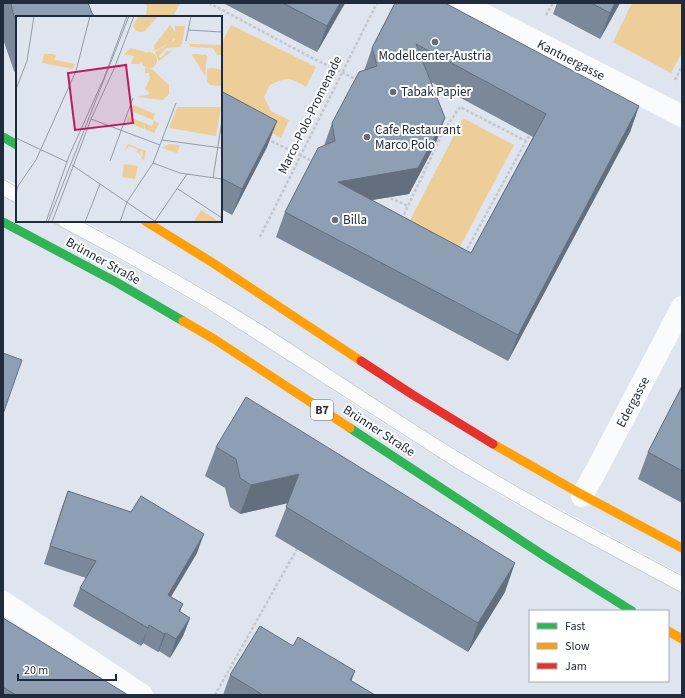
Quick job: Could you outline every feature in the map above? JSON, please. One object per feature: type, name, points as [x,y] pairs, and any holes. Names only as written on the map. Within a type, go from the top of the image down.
[{"type":"main road","points":[[3,137],[16,144]]},
{"type":"main road","name":"Brünner Straße","points":[[3,222],[116,282],[214,340],[546,557],[630,610]]},
{"type":"main road","points":[[147,222],[194,250],[414,395],[513,456],[582,496],[682,548]]},
{"type":"main road","points":[[669,632],[682,639]]},
{"type":"street","name":"Kantnergasse","points":[[461,3],[682,116]]},
{"type":"street","name":"Edergasse","points":[[582,496],[682,307]]},
{"type":"street","points":[[3,602],[142,695]]},
{"type":"lane","points":[[3,187],[16,194]]},
{"type":"lane","points":[[69,222],[207,300],[371,406],[511,492],[682,584]]},
{"type":"path","points":[[209,3],[314,59],[363,83]]},
{"type":"path","name":"Marco-Polo-Promenade","points":[[260,237],[377,3]]},
{"type":"path","points":[[401,220],[444,130],[460,107],[526,141]]},
{"type":"path","points":[[438,126],[444,130]]},
{"type":"path","points":[[465,253],[530,135]]},
{"type":"path","points":[[265,137],[315,162]]},
{"type":"path","points":[[379,193],[408,206]]},
{"type":"path","points":[[215,695],[297,549]]},
{"type":"shaded area","points":[[144,3],[180,3],[174,16],[146,16],[147,6]]},
{"type":"shaded area","points":[[632,3],[682,3],[682,52],[671,73],[613,42]]},
{"type":"shaded area","points":[[231,25],[316,67],[306,87],[296,81],[284,79],[270,85],[264,97],[271,111],[289,120],[281,138],[222,107],[222,42]]},
{"type":"shaded area","points":[[463,118],[514,145],[454,258],[404,232]]},
{"type":"building","points":[[11,3],[88,3],[94,16],[16,16],[16,22]]},
{"type":"building","points":[[283,3],[340,3],[327,26]]},
{"type":"building","points":[[395,3],[445,3],[639,106],[518,335],[285,212],[318,148],[335,141],[332,123],[359,72],[377,66],[372,48]],"holes":[[[416,44],[546,114],[471,253],[338,182],[418,168],[445,118]]]},
{"type":"building","points":[[591,3],[615,3],[610,13]]},
{"type":"building","points":[[222,92],[277,121],[242,189],[222,179]]},
{"type":"building","points":[[3,353],[22,360],[3,414]]},
{"type":"building","points":[[682,386],[682,471],[648,452]]},
{"type":"building","points":[[246,397],[515,563],[478,623],[286,507],[299,474],[251,485],[240,478],[236,459],[216,447]]},
{"type":"building","points":[[68,491],[131,512],[141,496],[204,534],[168,595],[183,604],[179,611],[190,618],[176,639],[149,625],[148,628],[80,588],[96,561],[50,546]]},
{"type":"building","points":[[3,618],[128,695],[16,695],[3,687]]},
{"type":"building","points":[[260,626],[293,646],[298,637],[355,671],[350,680],[375,695],[263,695],[230,675]]},
{"type":"tram line","points":[[3,179],[16,186]]},
{"type":"tram line","points":[[3,196],[16,203]]},
{"type":"tram line","points":[[52,222],[203,306],[457,469],[548,521],[682,593]]},
{"type":"tram line","points":[[83,222],[175,273],[267,328],[416,426],[493,473],[682,576]]},
{"type":"traffic: fast","points":[[3,137],[16,144]]},
{"type":"traffic: fast","points":[[3,222],[116,282],[183,321]]},
{"type":"traffic: fast","points":[[350,428],[546,557],[630,610]]},
{"type":"traffic: slow","points":[[147,222],[213,263],[361,361]]},
{"type":"traffic: slow","points":[[183,321],[214,339],[350,428]]},
{"type":"traffic: slow","points":[[493,444],[579,493],[682,548]]},
{"type":"traffic: slow","points":[[669,632],[682,639]]},
{"type":"traffic: jam","points":[[361,361],[493,444]]},
{"type":"place","name":"Modellcenter-Austria","points":[[435,42]]},
{"type":"place","name":"Tabak Papier","points":[[393,92]]},
{"type":"place","name":"Cafe Restaurant Marco Polo","points":[[367,137]]},
{"type":"place","name":"Billa","points":[[335,220]]}]
